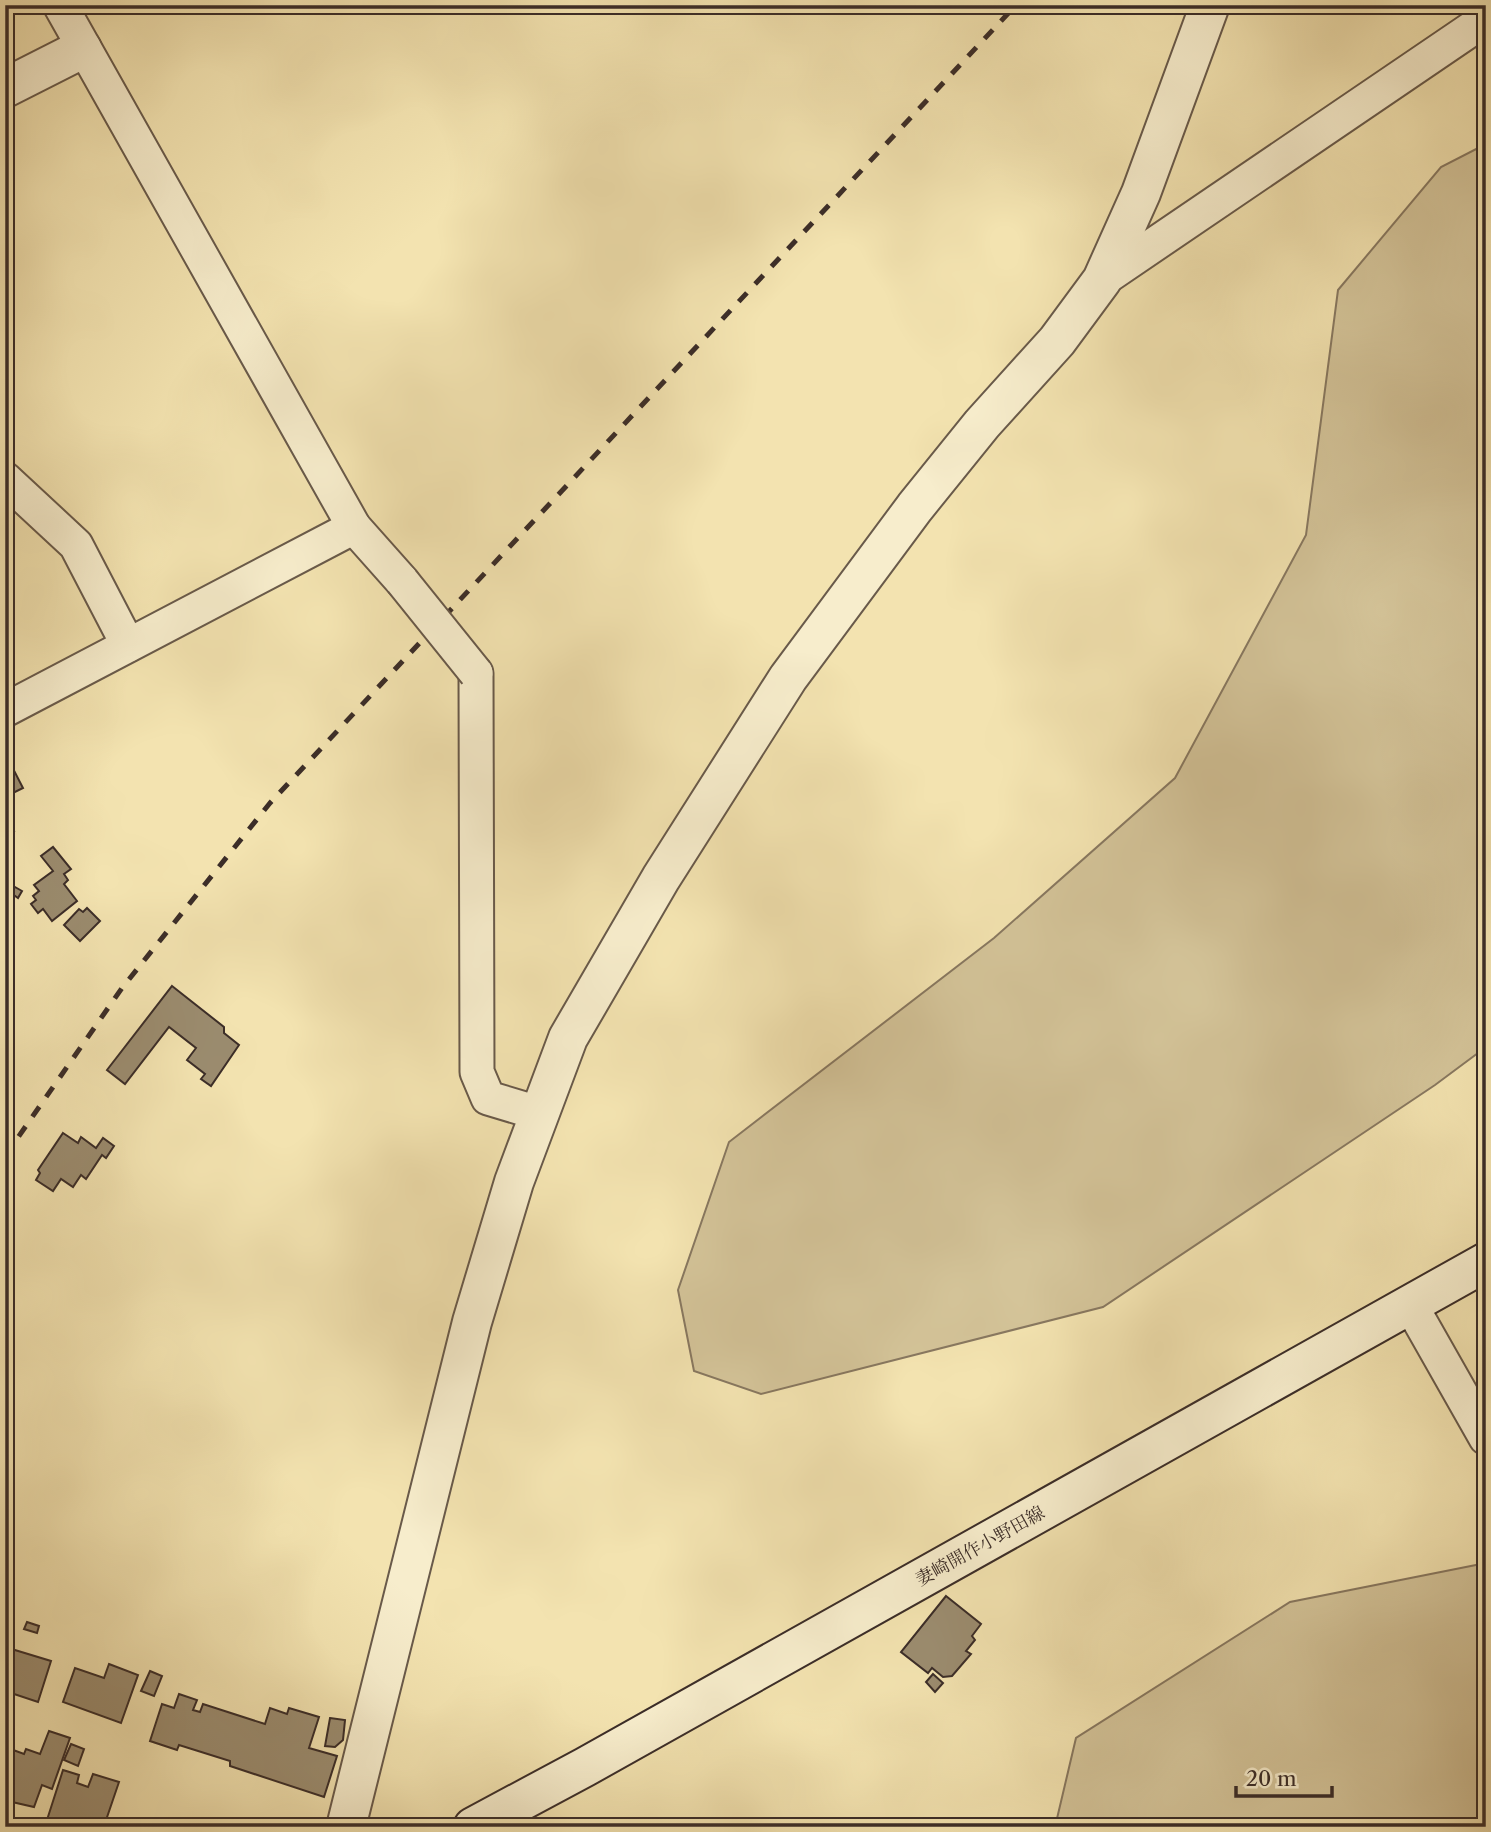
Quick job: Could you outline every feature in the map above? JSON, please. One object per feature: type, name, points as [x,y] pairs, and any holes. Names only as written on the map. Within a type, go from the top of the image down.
[{"type":"street","points":[[60,5],[82,49],[354,527],[402,581],[476,673],[477,1072],[488,1098],[538,1113]]},
{"type":"street","points":[[346,1827],[472,1322],[538,1113],[568,1038],[661,878],[788,678],[915,507],[982,424],[1057,341],[1102,280],[1141,193],[1210,5]]},
{"type":"street","points":[[1102,280],[1486,19]]},
{"type":"street","points":[[5,88],[82,49]]},
{"type":"street","points":[[5,479],[76,545],[128,645]]},
{"type":"street","points":[[5,710],[354,527]]},
{"type":"street","name":"妻崎開作小野田線","points":[[473,1827],[597,1761],[1486,1262]]},
{"type":"street","points":[[1409,1304],[1486,1438]]},
{"type":"shaded area","points":[[1486,144],[1486,1047],[1435,1085],[1103,1307],[761,1394],[694,1371],[678,1290],[729,1142],[994,938],[1175,778],[1306,535],[1338,290],[1441,167]]},
{"type":"shaded area","points":[[1486,1563],[1486,1827],[1055,1827],[1076,1738],[1290,1602]]},
{"type":"building","points":[[5,753],[23,788],[5,797]]},
{"type":"building","points":[[5,814],[14,831],[5,835]]},
{"type":"building","points":[[53,847],[71,869],[64,874],[68,880],[64,884],[77,901],[52,921],[43,909],[38,913],[31,904],[36,900],[33,896],[39,891],[34,885],[53,871],[41,856]]},
{"type":"building","points":[[15,887],[22,891],[18,898],[11,893]]},
{"type":"building","points":[[5,901],[12,906],[5,917]]},
{"type":"building","points":[[87,908],[100,921],[80,941],[64,925],[79,909],[83,912]]},
{"type":"building","points":[[172,986],[224,1027],[224,1033],[239,1045],[211,1086],[201,1079],[205,1074],[187,1060],[196,1048],[169,1027],[125,1084],[107,1070]]},
{"type":"building","points":[[63,1133],[78,1143],[81,1137],[96,1148],[103,1138],[114,1146],[106,1158],[102,1155],[86,1179],[81,1175],[73,1187],[61,1179],[53,1191],[36,1180],[40,1173],[38,1170]]},
{"type":"building","points":[[946,1596],[981,1624],[972,1636],[975,1640],[966,1651],[971,1654],[952,1676],[943,1677],[932,1668],[928,1673],[901,1652]]},
{"type":"building","points":[[27,1622],[39,1626],[37,1633],[24,1629]]},
{"type":"building","points":[[5,1647],[51,1661],[38,1702],[5,1691]]},
{"type":"building","points":[[109,1664],[138,1675],[121,1723],[63,1702],[75,1668],[104,1678]]},
{"type":"building","points":[[150,1671],[162,1676],[154,1696],[141,1691]]},
{"type":"building","points":[[933,1674],[943,1683],[935,1692],[926,1682]]},
{"type":"building","points":[[179,1694],[197,1700],[193,1710],[200,1712],[203,1704],[265,1724],[270,1708],[287,1714],[289,1708],[319,1717],[309,1748],[337,1756],[324,1797],[230,1766],[230,1761],[179,1745],[177,1750],[150,1741],[162,1704],[174,1708]]},
{"type":"building","points":[[330,1718],[345,1720],[343,1740],[335,1747],[325,1746]]},
{"type":"building","points":[[49,1731],[70,1738],[52,1789],[42,1785],[34,1807],[12,1802],[11,1807],[5,1805],[5,1747],[24,1754],[26,1749],[40,1754]]},
{"type":"building","points":[[71,1744],[84,1749],[78,1766],[64,1760]]},
{"type":"building","points":[[63,1770],[79,1775],[77,1783],[88,1787],[93,1774],[119,1782],[104,1826],[58,1827],[46,1823]]},
{"type":"railway","points":[[5,1156],[122,988],[270,803],[1016,5]]}]
